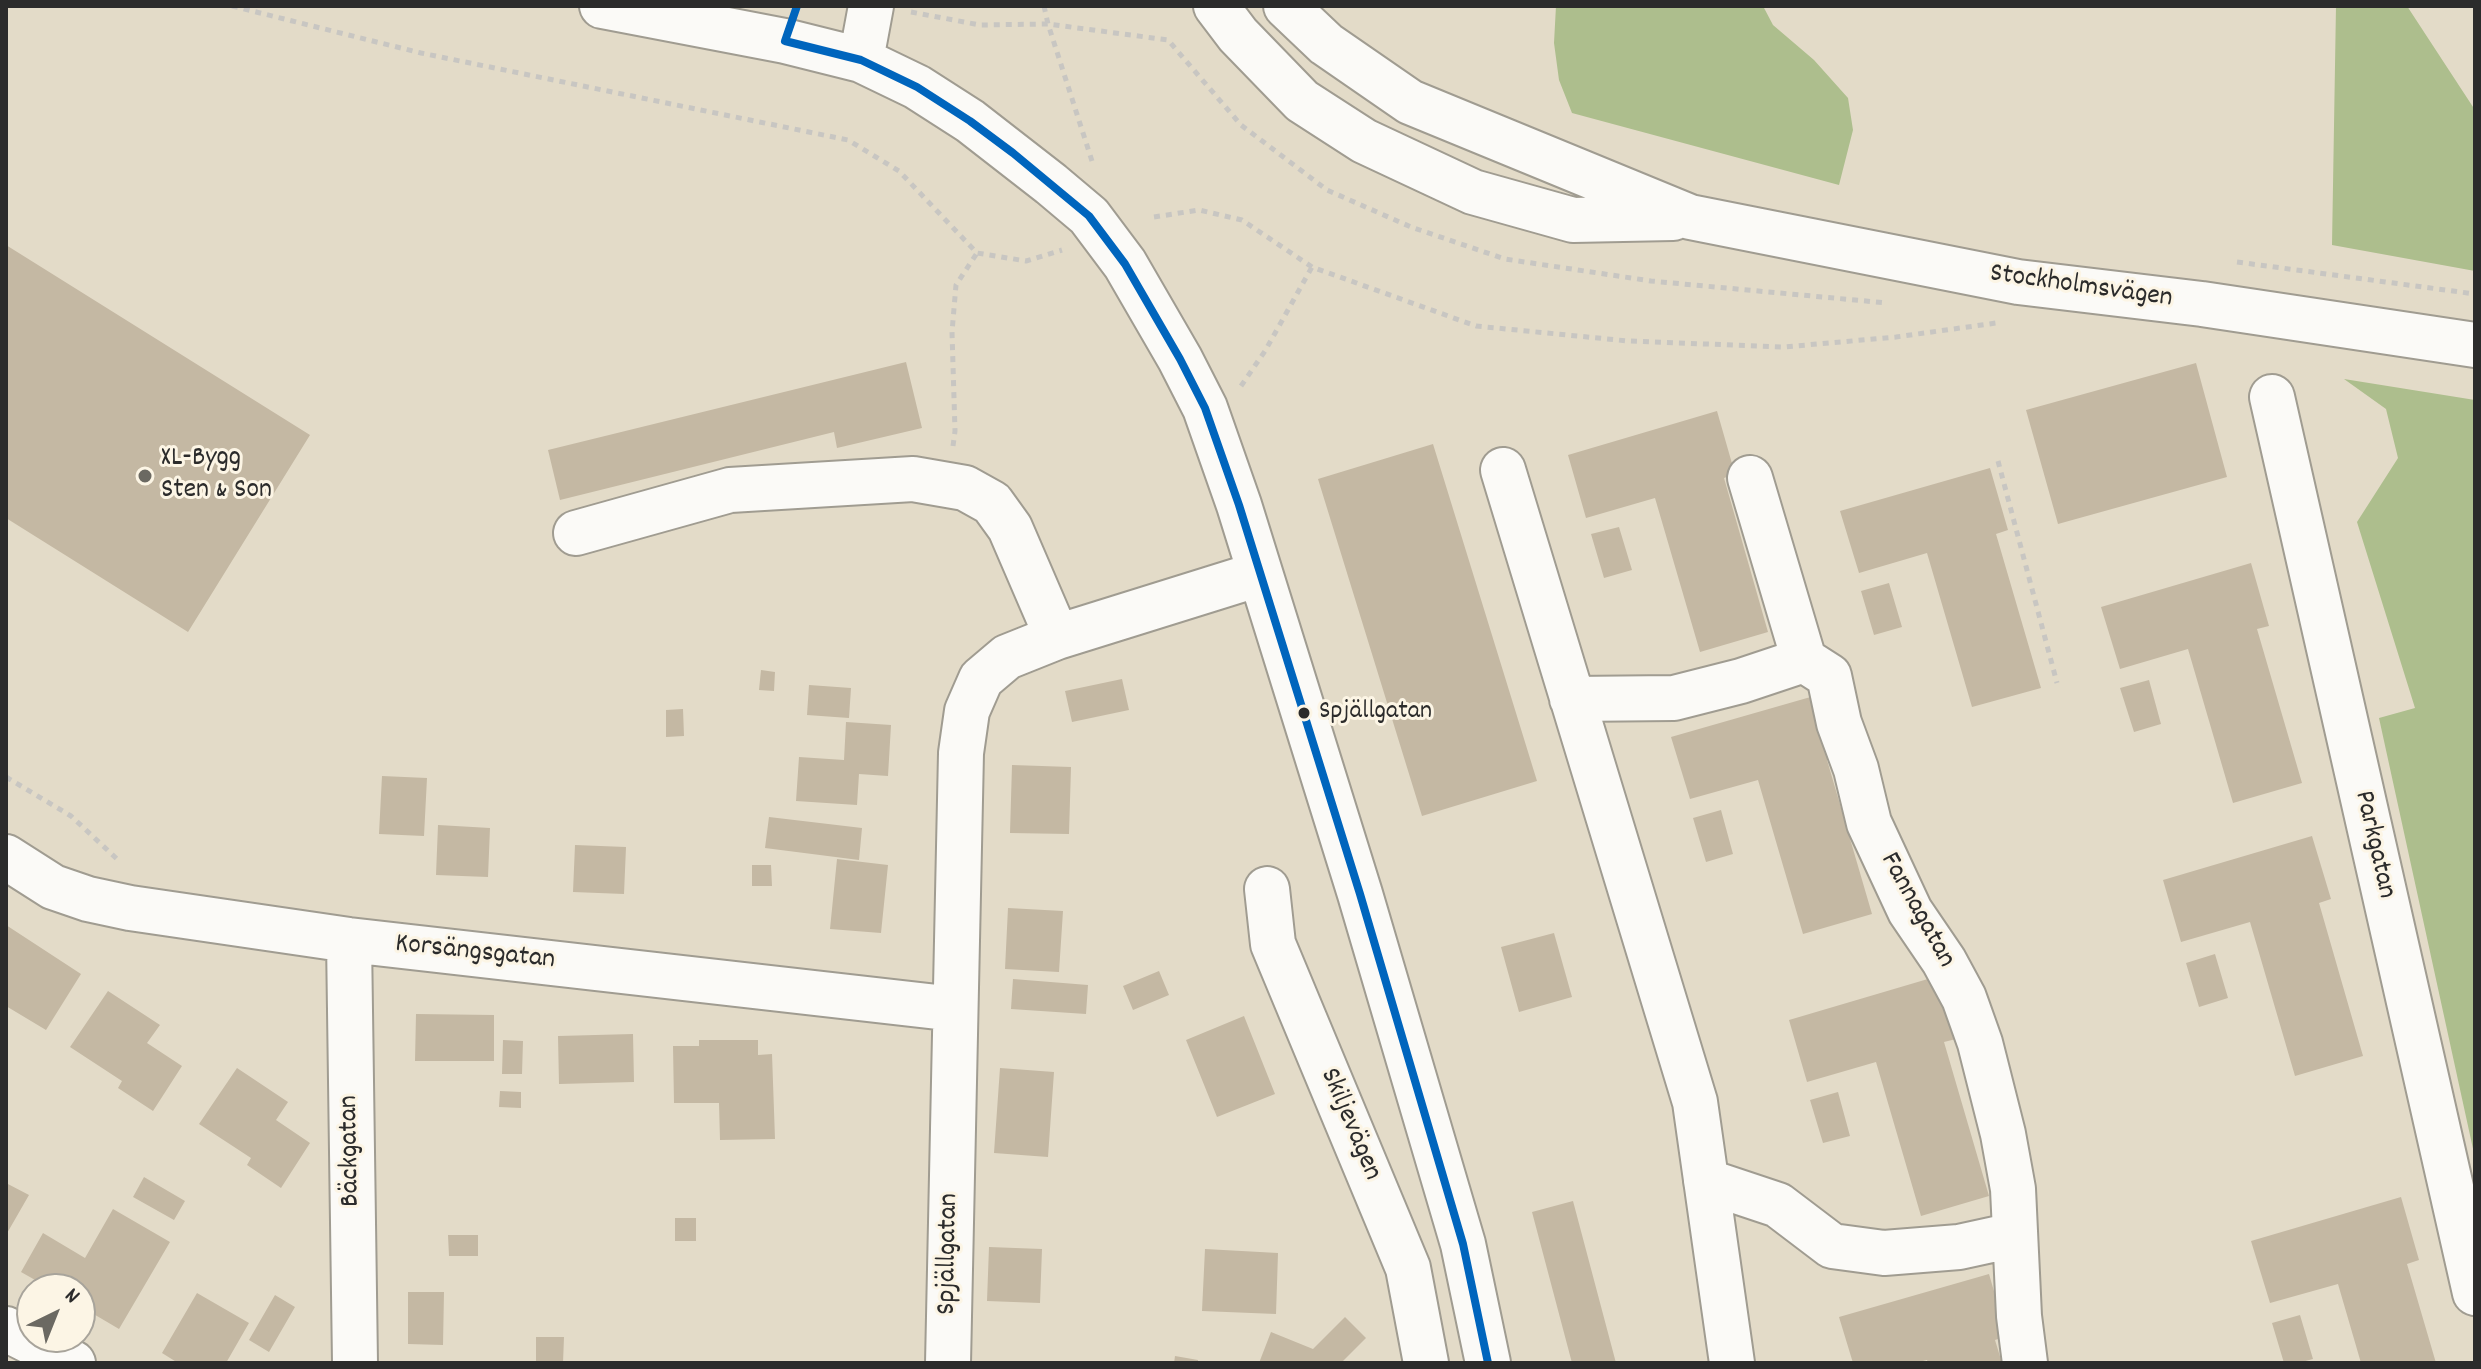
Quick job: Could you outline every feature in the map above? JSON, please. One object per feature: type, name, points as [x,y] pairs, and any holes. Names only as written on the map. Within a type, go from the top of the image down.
[{"type":"street","points":[[602,6],[791,23],[917,87],[970,121],[1023,160],[1089,216],[1125,264],[1205,408],[1239,505],[1360,894],[1463,1244],[1488,1363]]},
{"type":"street","name":"Stockholmsvägen","points":[[1216,6],[1238,35],[1302,101],[1364,141],[1473,192],[1573,220],[1690,217]]},
{"type":"street","name":"Stockholmsvägen","points":[[1286,6],[1326,44],[1410,102],[1690,217],[2018,282],[2202,304],[2475,345]]},
{"type":"street","points":[[861,60],[889,9]]},
{"type":"street","name":"Parkgatan","points":[[2272,397],[2475,1293]]},
{"type":"street","points":[[1503,470],[1695,1102],[1732,1363]]},
{"type":"street","name":"Fannagatan","points":[[1750,478],[1804,660],[1829,676],[1839,723],[1856,769],[1869,823],[1910,911],[1944,961],[1964,998],[1980,1043],[2013,1189],[2019,1316],[2025,1363]]},
{"type":"street","points":[[576,533],[730,490],[913,479],[965,488],[992,503],[1010,528],[1057,637]]},
{"type":"street","name":"Spjällgatan","points":[[948,1363],[961,753],[967,711],[981,679],[1007,657],[1057,637],[1259,574]]},
{"type":"street","points":[[1572,699],[1674,698],[1741,681],[1804,660]]},
{"type":"street","name":"Korsängsgatan","points":[[6,857],[53,887],[130,908],[349,940],[955,1009]]},
{"type":"street","name":"Skiljevägen","points":[[1267,889],[1273,944],[1408,1268],[1426,1363]]},
{"type":"street","name":"Bäckgatan","points":[[349,940],[355,1363]]},
{"type":"street","points":[[1706,1181],[1778,1205],[1832,1246],[1884,1253],[1959,1247],[2014,1235]]},
{"type":"street","points":[[6,1329],[73,1363]]},
{"type":"path","points":[[232,6],[421,53],[848,140],[899,171],[977,253],[1026,261],[1068,248]]},
{"type":"path","points":[[889,9],[980,25],[1048,24]]},
{"type":"path","points":[[1154,217],[1199,210],[1242,220],[1312,267],[1476,326],[1628,341],[1784,347],[1896,337],[2002,322]]},
{"type":"path","points":[[949,486],[955,431],[952,332],[956,285],[977,253]]},
{"type":"path","points":[[2224,261],[2475,294]]},
{"type":"path","points":[[1234,396],[1265,351],[1312,267]]},
{"type":"path","points":[[1998,461],[2057,683]]},
{"type":"path","points":[[6,777],[71,816],[119,861]]},
{"type":"green space","points":[[1556,6],[1763,6],[1773,25],[1814,60],[1848,98],[1853,130],[1839,185],[1572,113],[1559,80],[1554,43]]},
{"type":"green space","points":[[2336,6],[2407,6],[2475,110],[2475,271],[2332,245]]},
{"type":"green space","points":[[2344,379],[2475,400],[2475,1158],[2379,718],[2415,708],[2357,522],[2398,458],[2386,409]]},
{"type":"building","name":"XL-Bygg Sten & Son","points":[[6,245],[310,435],[188,632],[6,518]]},
{"type":"building","points":[[906,362],[922,428],[837,448],[834,432],[560,500],[548,450]]},
{"type":"building","points":[[2196,363],[2227,477],[2058,524],[2026,410]]},
{"type":"building","points":[[1717,411],[1735,474],[1724,478],[1768,632],[1700,652],[1655,498],[1586,518],[1568,455]]},
{"type":"building","points":[[1433,444],[1537,781],[1422,816],[1318,479]]},
{"type":"building","points":[[1990,468],[2008,530],[1996,534],[2041,688],[1972,707],[1927,553],[1859,573],[1840,511]]},
{"type":"building","points":[[1619,527],[1632,570],[1604,578],[1591,534]]},
{"type":"building","points":[[2251,563],[2269,626],[2257,629],[2302,783],[2233,803],[2188,649],[2120,669],[2101,607]]},
{"type":"building","points":[[1889,583],[1902,627],[1874,635],[1861,591]]},
{"type":"building","points":[[761,670],[775,672],[774,691],[759,690]]},
{"type":"building","points":[[1122,679],[1129,710],[1072,722],[1065,691]]},
{"type":"building","points":[[2149,680],[2161,724],[2134,732],[2120,688]]},
{"type":"building","points":[[809,685],[851,688],[849,718],[807,715]]},
{"type":"building","points":[[1821,694],[1839,756],[1827,760],[1872,914],[1803,934],[1758,780],[1690,799],[1671,737]]},
{"type":"building","points":[[683,709],[684,736],[666,737],[666,710]]},
{"type":"building","points":[[846,722],[891,725],[888,776],[859,774],[857,805],[796,801],[799,757],[844,760]]},
{"type":"building","points":[[1012,765],[1071,767],[1069,834],[1010,833]]},
{"type":"building","points":[[382,776],[427,778],[424,836],[379,834]]},
{"type":"building","points":[[1721,810],[1733,854],[1706,862],[1693,818]]},
{"type":"building","points":[[769,817],[862,828],[859,860],[765,848]]},
{"type":"building","points":[[438,825],[490,828],[488,877],[436,875]]},
{"type":"building","points":[[2312,836],[2331,899],[2319,903],[2363,1056],[2295,1076],[2250,922],[2181,942],[2163,880]]},
{"type":"building","points":[[575,845],[626,847],[624,894],[573,892]]},
{"type":"building","points":[[837,859],[888,865],[881,933],[830,929]]},
{"type":"building","points":[[752,865],[771,865],[772,886],[752,886]]},
{"type":"building","points":[[1008,908],[1063,911],[1059,972],[1005,969]]},
{"type":"building","points":[[6,925],[81,974],[46,1030],[6,1006]]},
{"type":"building","points":[[1554,933],[1572,997],[1519,1012],[1501,947]]},
{"type":"building","points":[[2215,954],[2228,998],[2199,1007],[2186,963]]},
{"type":"building","points":[[1159,971],[1169,995],[1133,1010],[1123,986]]},
{"type":"building","points":[[1938,976],[1956,1039],[1944,1042],[1989,1196],[1921,1216],[1876,1062],[1807,1082],[1789,1020]]},
{"type":"building","points":[[1013,979],[1088,985],[1086,1014],[1011,1009]]},
{"type":"building","points":[[108,991],[160,1025],[147,1043],[182,1066],[153,1111],[118,1088],[122,1081],[70,1047]]},
{"type":"building","points":[[416,1014],[494,1015],[494,1061],[415,1061]]},
{"type":"building","points":[[1244,1016],[1275,1094],[1217,1117],[1186,1040]]},
{"type":"building","points":[[633,1034],[634,1082],[559,1084],[558,1036]]},
{"type":"building","points":[[503,1040],[523,1041],[522,1074],[502,1074]]},
{"type":"building","points":[[699,1040],[758,1040],[758,1055],[772,1054],[775,1139],[720,1140],[719,1103],[674,1103],[673,1046],[699,1046]]},
{"type":"building","points":[[237,1068],[288,1102],[276,1120],[310,1143],[281,1188],[247,1165],[251,1158],[199,1124]]},
{"type":"building","points":[[1000,1068],[1054,1072],[1048,1157],[994,1153]]},
{"type":"building","points":[[500,1091],[521,1092],[521,1108],[499,1107]]},
{"type":"building","points":[[1838,1092],[1850,1136],[1823,1143],[1810,1100]]},
{"type":"building","points":[[144,1177],[185,1201],[174,1220],[133,1197]]},
{"type":"building","points":[[6,1183],[29,1195],[6,1235]]},
{"type":"building","points":[[2401,1197],[2419,1260],[2407,1264],[2436,1363],[2361,1363],[2338,1284],[2270,1303],[2251,1241]]},
{"type":"building","points":[[1573,1201],[1616,1363],[1572,1363],[1532,1212]]},
{"type":"building","points":[[113,1209],[170,1242],[119,1329],[96,1315],[96,1273],[21,1272],[43,1233],[85,1258]]},
{"type":"building","points":[[675,1218],[696,1218],[696,1241],[675,1241]]},
{"type":"building","points":[[448,1235],[478,1235],[478,1256],[449,1256]]},
{"type":"building","points":[[989,1247],[1042,1249],[1040,1303],[987,1301]]},
{"type":"building","points":[[1205,1249],[1278,1253],[1276,1314],[1202,1311]]},
{"type":"building","points":[[1989,1274],[2007,1336],[1995,1340],[2002,1363],[1928,1363],[1927,1360],[1915,1363],[1853,1363],[1839,1317]]},
{"type":"building","points":[[408,1292],[444,1292],[443,1345],[408,1344]]},
{"type":"building","points":[[197,1293],[249,1323],[226,1363],[178,1363],[162,1353]]},
{"type":"building","points":[[275,1295],[295,1307],[269,1352],[249,1340]]},
{"type":"building","points":[[2300,1315],[2313,1359],[2284,1363],[2272,1323]]},
{"type":"building","points":[[1345,1317],[1366,1338],[1341,1363],[1259,1363],[1271,1332],[1313,1349]]},
{"type":"building","points":[[536,1337],[564,1337],[563,1363],[536,1363]]},
{"type":"building","points":[[1175,1356],[1198,1360],[1198,1363],[1174,1363]]},
{"type":"transit line","points":[[797,6],[785,41],[861,60],[917,87],[1013,153],[1089,216],[1125,264],[1205,408],[1239,505],[1360,894],[1463,1244],[1488,1363]]},
{"type":"place","name":"XL-Bygg Sten & Son","points":[[145,476]]},
{"type":"place","name":"Spjällgatan","points":[[1304,713]]}]
